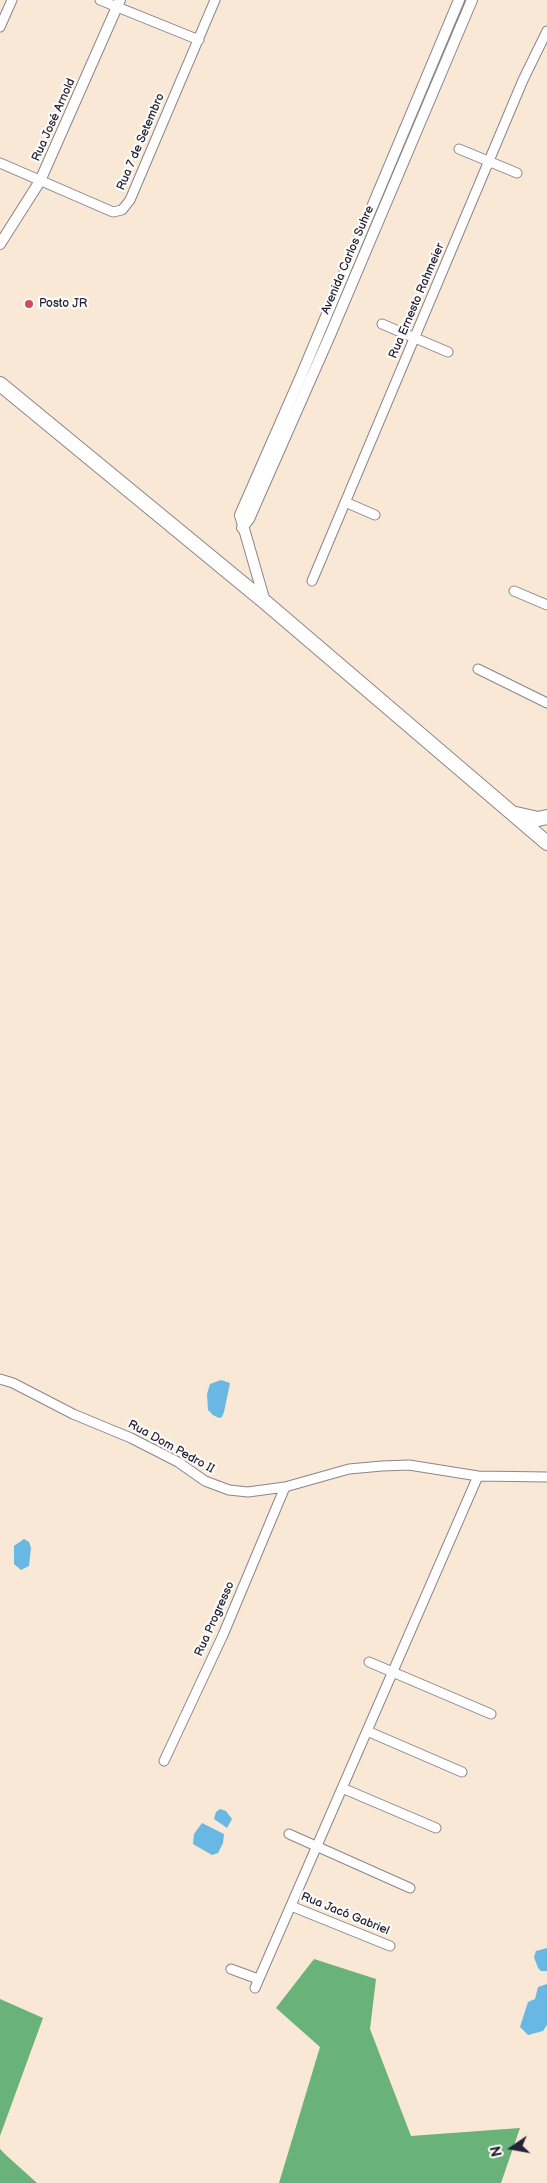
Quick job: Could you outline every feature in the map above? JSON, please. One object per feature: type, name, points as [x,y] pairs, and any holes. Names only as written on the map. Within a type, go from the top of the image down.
[{"type":"main road","points":[[0,384],[265,602],[547,842]]},
{"type":"main road","points":[[507,809],[522,817],[538,819],[547,817]]},
{"type":"street","points":[[0,27],[12,0]]},
{"type":"street","points":[[100,0],[119,4],[199,40]]},
{"type":"street","name":"Rua 7 de Setembro","points":[[0,163],[113,212],[127,206],[216,0]]},
{"type":"street","name":"Avenida Carlos Suhre","points":[[265,602],[240,516],[459,0]]},
{"type":"street","name":"Avenida Carlos Suhre","points":[[242,528],[249,519],[343,305],[472,0]]},
{"type":"street","name":"Rua José Arnold","points":[[0,244],[40,181],[119,4]]},
{"type":"street","name":"Rua Ernesto Rahmeier","points":[[312,581],[523,80],[547,31]]},
{"type":"street","points":[[406,128],[416,134]]},
{"type":"street","points":[[459,149],[517,173]]},
{"type":"street","points":[[332,300],[343,305]]},
{"type":"street","points":[[382,324],[448,352]]},
{"type":"street","points":[[345,502],[375,515]]},
{"type":"street","points":[[514,591],[547,605]]},
{"type":"street","points":[[478,670],[547,703]]},
{"type":"street","name":"Rua Dom Pedro II","points":[[0,1379],[13,1383],[74,1414],[131,1438],[178,1462],[205,1481],[229,1490],[248,1492],[285,1487],[349,1469],[382,1466],[409,1465],[478,1476],[547,1477]]},
{"type":"street","points":[[232,1969],[257,1984],[478,1476]]},
{"type":"street","name":"Rua Progresso","points":[[164,1760],[223,1635],[285,1487]]},
{"type":"street","points":[[369,1662],[491,1714]]},
{"type":"street","points":[[367,1731],[462,1772]]},
{"type":"street","points":[[342,1788],[436,1828]]},
{"type":"street","points":[[289,1834],[410,1888]]},
{"type":"street","name":"Rua Jacó Gabriel","points":[[291,1906],[390,1946]]},
{"type":"green space","points":[[314,1959],[376,1979],[370,2029],[411,2136],[520,2128],[501,2183],[279,2183],[320,2047],[276,2008]]},
{"type":"green space","points":[[0,1999],[43,2018],[0,2136]]},
{"type":"green space","points":[[0,2149],[7,2156],[37,2183],[0,2183]]},
{"type":"water","points":[[221,1380],[230,1383],[224,1412],[222,1417],[219,1418],[208,1410],[207,1394],[210,1384]]},
{"type":"water","points":[[24,1539],[29,1542],[31,1548],[29,1566],[21,1570],[14,1564],[14,1546]]},
{"type":"water","points":[[220,1809],[226,1811],[232,1819],[227,1828],[214,1819],[216,1812]]},
{"type":"water","points":[[202,1823],[224,1834],[223,1843],[218,1853],[212,1855],[193,1844],[194,1834]]},
{"type":"water","points":[[547,1948],[547,1971],[541,1971],[534,1957],[536,1951]]},
{"type":"water","points":[[547,1984],[547,2025],[543,2031],[528,2035],[520,2027],[528,2002],[535,1999],[538,1987]]},
{"type":"place","name":"Posto JR","points":[[29,304]]}]
